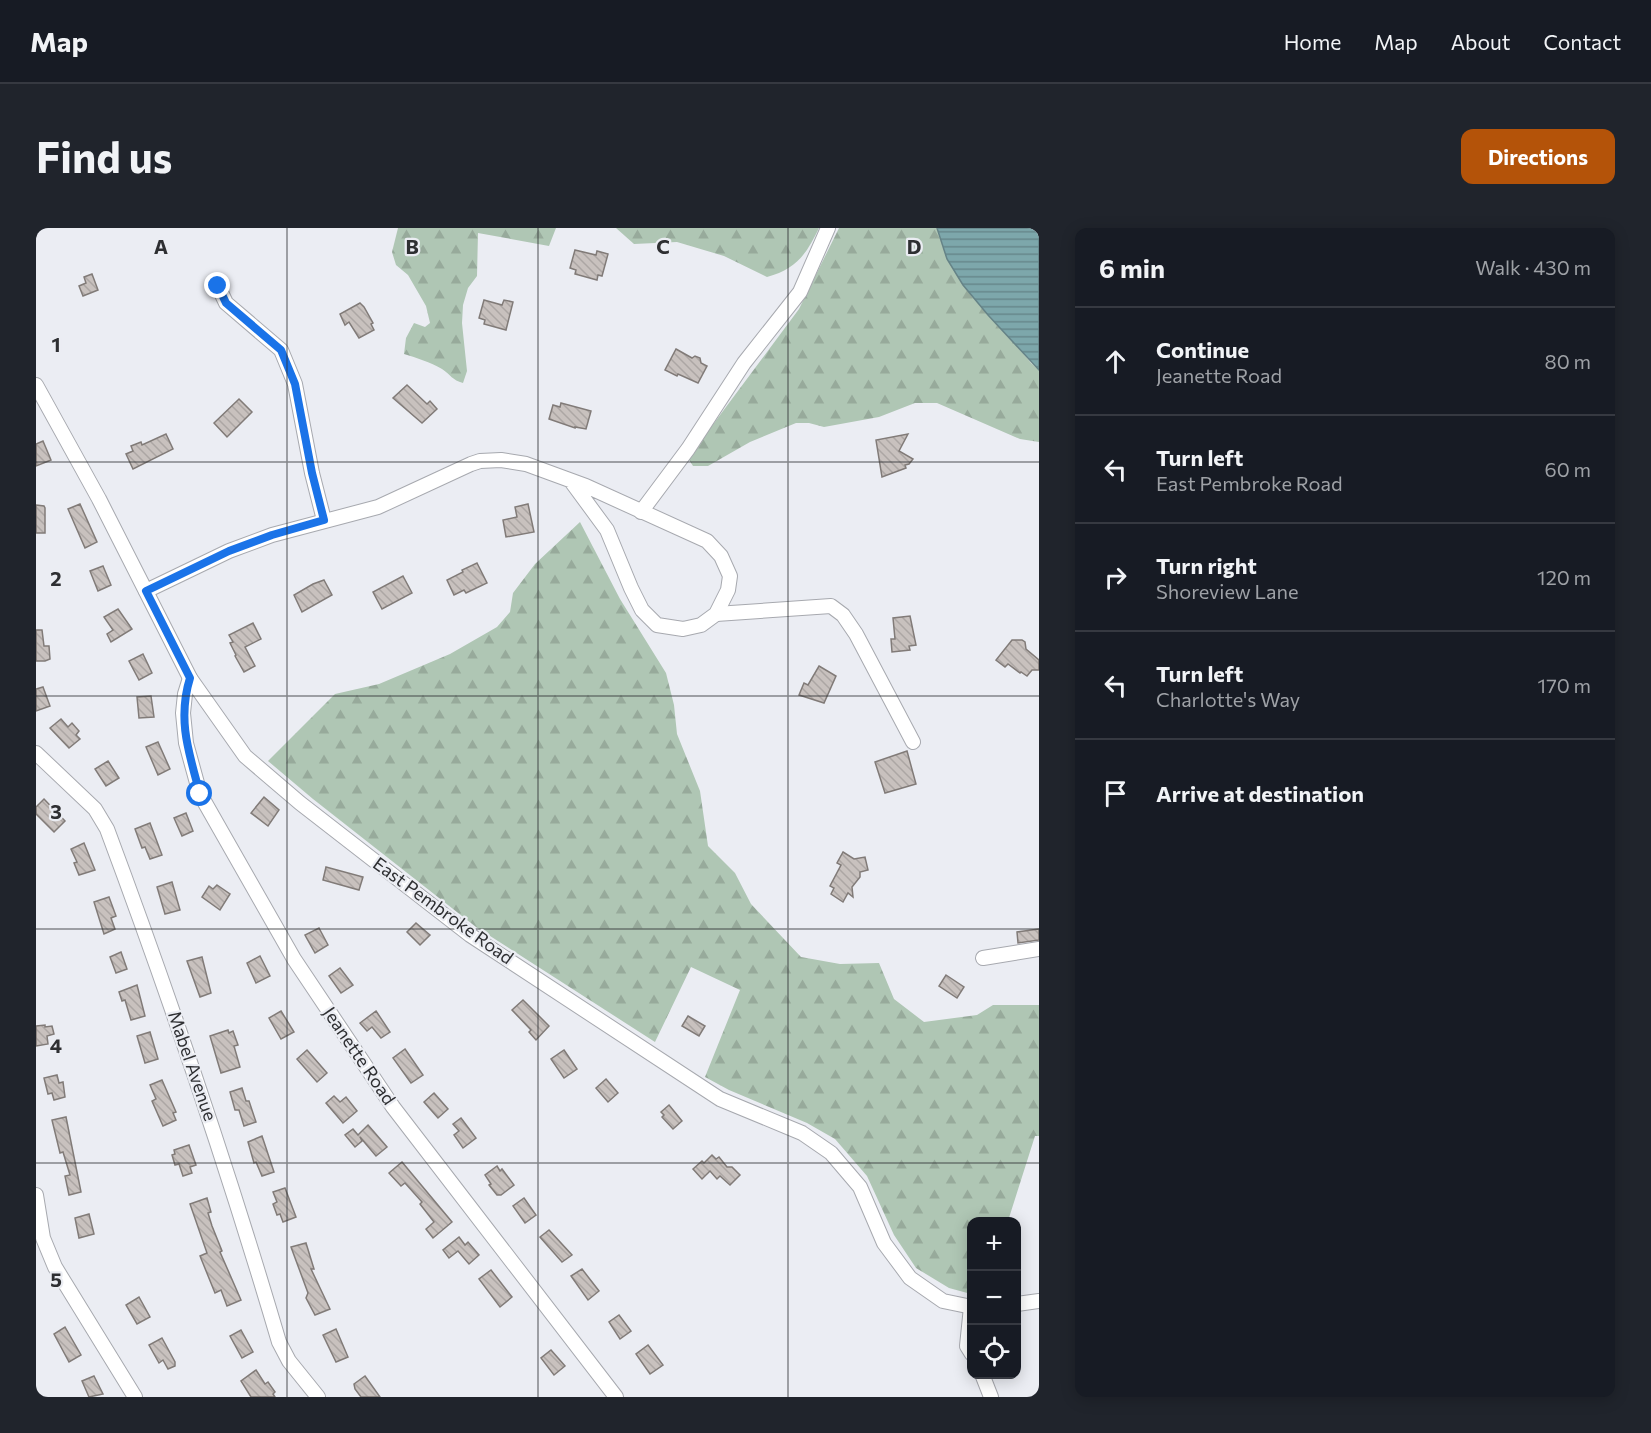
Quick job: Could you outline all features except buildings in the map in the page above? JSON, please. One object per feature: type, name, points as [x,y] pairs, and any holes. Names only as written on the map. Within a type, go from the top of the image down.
[{"type":"street","points":[[641,512],[688,449],[744,363],[800,292],[828,228]]},
{"type":"street","points":[[218,286],[226,303],[281,350],[295,384],[312,473],[324,520]]},
{"type":"street","name":"East Pembroke Road","points":[[36,385],[42,412],[99,499],[190,678],[245,756],[300,803],[470,935],[720,1099],[802,1133],[831,1153],[860,1186],[884,1243],[910,1278],[944,1301],[967,1306]]},
{"type":"street","points":[[146,591],[229,551],[272,535],[378,507],[480,461],[501,460],[526,464],[572,481],[707,541],[721,556],[730,576],[728,590],[716,614],[701,625],[683,628],[657,625],[642,610],[607,530],[572,481]]},
{"type":"street","points":[[716,614],[831,606],[843,615],[856,634],[913,742]]},
{"type":"street","name":"Jeanette Road","points":[[190,678],[183,713],[186,743],[200,794],[294,960],[393,1107],[616,1397]]},
{"type":"street","name":"Mabel Avenue","points":[[36,753],[95,809],[107,829],[157,963],[236,1198],[279,1342],[289,1361],[318,1397]]},
{"type":"street","points":[[983,958],[1039,949]]},
{"type":"street","points":[[36,1196],[43,1238],[55,1267],[135,1397]]},
{"type":"street","points":[[1021,1303],[1039,1301]]},
{"type":"street","points":[[984,1379],[991,1397]]},
{"type":"green space","points":[[398,228],[556,228],[549,246],[478,233],[477,276],[468,288],[463,305],[462,323],[467,371],[463,383],[423,360],[404,354],[406,338],[414,323],[425,327],[430,323],[426,306],[408,275],[396,265],[392,252]]},
{"type":"green space","points":[[616,228],[819,228],[799,260],[786,270],[767,277],[724,256],[677,242],[634,244]]},
{"type":"green space","points":[[839,228],[937,228],[947,259],[1039,370],[1039,442],[1020,439],[937,403],[915,403],[879,417],[824,427],[809,423],[796,423],[750,442],[708,466],[693,466],[688,458],[799,309]]},
{"type":"green space","points":[[580,522],[620,599],[666,673],[674,705],[677,734],[700,791],[708,846],[735,873],[751,904],[801,957],[840,964],[879,963],[894,999],[924,1022],[977,1015],[993,1005],[1039,1005],[1039,1136],[1035,1136],[1009,1217],[967,1217],[967,1293],[949,1288],[916,1268],[894,1235],[867,1176],[835,1139],[807,1123],[729,1090],[705,1077],[740,990],[691,967],[655,1042],[476,927],[268,761],[335,694],[379,684],[450,654],[497,627],[510,612],[513,593],[535,564]]},
{"type":"water","points":[[937,228],[1039,228],[1039,370],[963,285],[947,259]]},
{"type":"route","points":[[200,794],[186,743],[183,713],[190,678],[146,591],[229,551],[272,535],[324,520],[312,473],[295,384],[281,350],[226,303],[218,286]]}]
